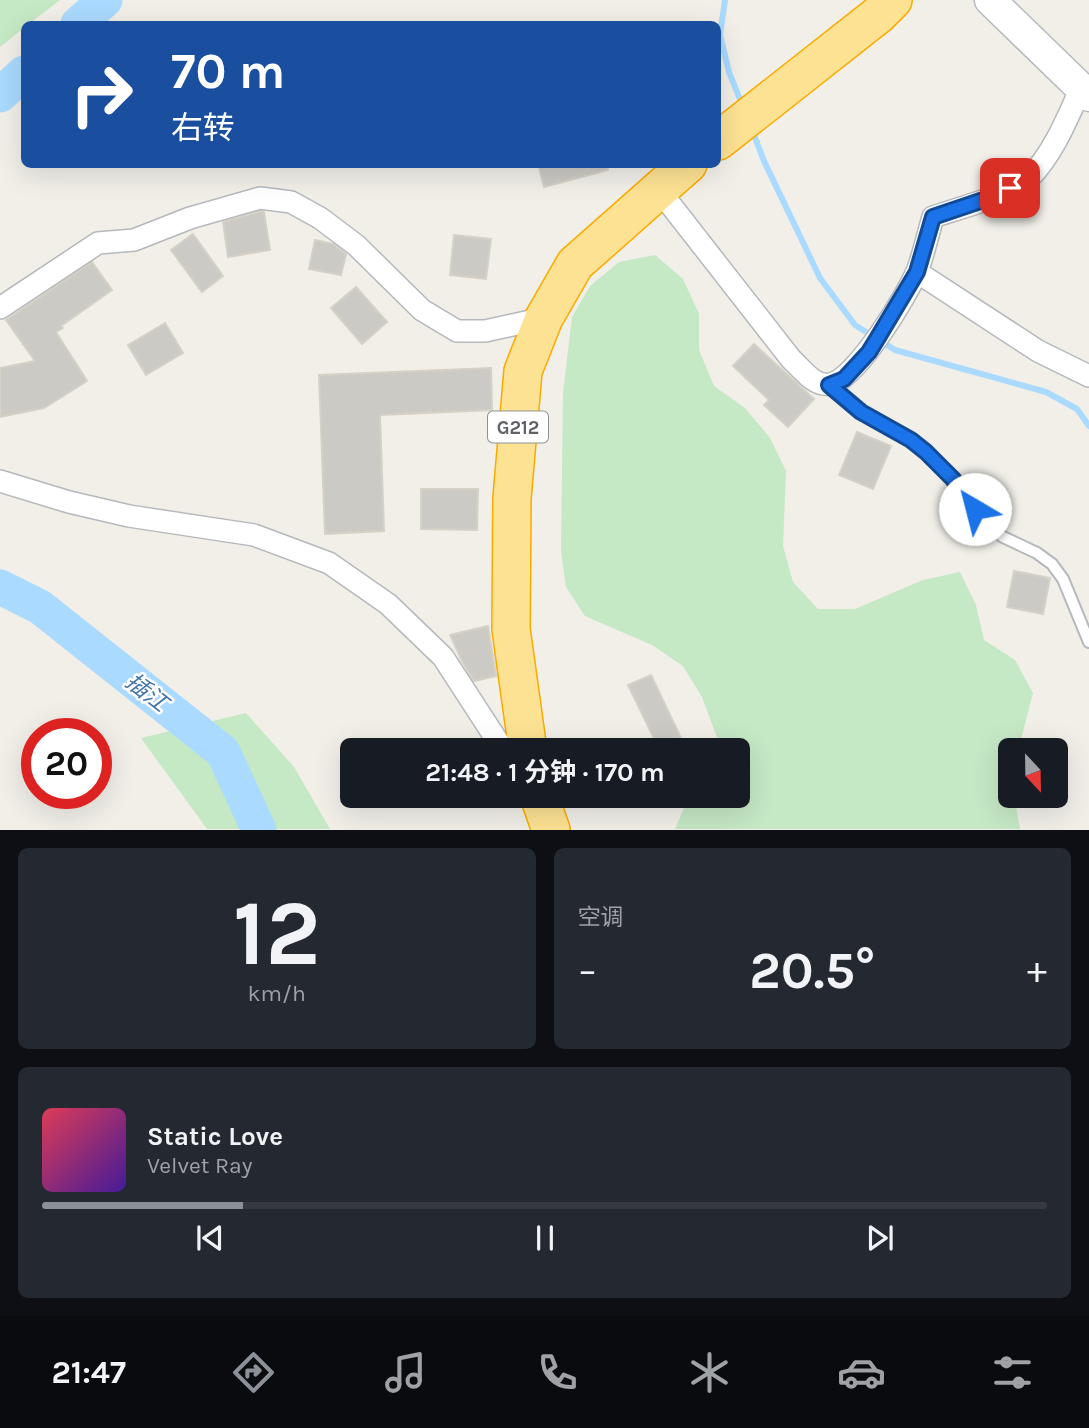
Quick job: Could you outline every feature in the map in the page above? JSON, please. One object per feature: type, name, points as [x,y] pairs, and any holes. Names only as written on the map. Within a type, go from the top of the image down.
[{"type":"highway","points":[[721,139],[878,15],[893,0]]},
{"type":"highway","name":"G212","points":[[526,738],[511,629],[512,498],[523,371],[544,318],[575,264],[684,168]]},
{"type":"highway","points":[[543,808],[551,830]]},
{"type":"street","points":[[659,190],[791,359],[812,380],[829,385],[844,379],[869,352],[917,272],[933,217],[992,197],[1028,180],[1085,92],[990,0]]},
{"type":"street","points":[[0,308],[98,243],[134,240],[190,218],[260,198],[291,202],[320,218],[356,245],[422,310],[457,331],[485,331],[544,318]]},
{"type":"street","points":[[917,272],[1038,351],[1089,376]]},
{"type":"street","points":[[0,481],[69,502],[129,516],[254,535],[329,563],[388,604],[443,657],[496,738]]},
{"type":"lane","points":[[829,385],[861,412],[911,440],[926,452],[953,479],[986,524],[1003,537],[1037,553],[1052,564],[1063,579],[1089,642]]},
{"type":"green space","points":[[0,0],[60,0],[33,21],[21,21],[21,30],[0,47]]},
{"type":"green space","points":[[655,255],[683,279],[699,314],[699,350],[714,386],[745,408],[770,438],[786,471],[783,546],[793,582],[818,609],[855,609],[923,580],[960,572],[976,605],[984,640],[1015,660],[1033,693],[1021,738],[998,738],[998,808],[1016,808],[1020,829],[675,829],[684,808],[750,808],[750,738],[717,738],[702,697],[683,666],[652,645],[585,616],[566,587],[561,551],[563,393],[572,317],[590,286],[619,262]]},
{"type":"green space","points":[[246,713],[294,767],[330,829],[207,829],[141,738]]},
{"type":"building","points":[[539,168],[608,168],[608,170],[544,187]]},
{"type":"building","points":[[264,212],[270,250],[228,257],[223,222]]},
{"type":"building","points":[[193,234],[223,276],[202,292],[171,250]]},
{"type":"building","points":[[454,235],[491,239],[486,279],[450,275]]},
{"type":"building","points":[[315,240],[333,244],[346,254],[341,275],[309,269]]},
{"type":"building","points":[[92,262],[112,290],[56,332],[87,381],[44,408],[0,417],[0,368],[35,361],[6,320]]},
{"type":"building","points":[[356,287],[387,322],[362,344],[331,308]]},
{"type":"building","points":[[165,323],[183,353],[146,375],[128,345]]},
{"type":"building","points":[[754,344],[814,399],[788,427],[764,405],[769,400],[733,366]]},
{"type":"building","points":[[491,368],[492,410],[380,415],[384,531],[325,534],[319,375]]},
{"type":"building","points":[[857,432],[891,446],[873,489],[839,475]]},
{"type":"building","points":[[421,489],[478,489],[477,530],[421,529]]},
{"type":"building","points":[[1014,571],[1050,578],[1043,614],[1007,607]]},
{"type":"building","points":[[488,626],[496,676],[474,681],[450,635]]},
{"type":"building","points":[[651,675],[681,738],[654,738],[628,685]]},
{"type":"waterway","name":"插江","points":[[81,21],[105,0]]},
{"type":"waterway","points":[[721,28],[725,0]]},
{"type":"waterway","points":[[721,39],[729,72],[743,107]]},
{"type":"waterway","name":"插江","points":[[0,95],[21,76]]},
{"type":"waterway","points":[[752,130],[820,278],[855,325],[895,350],[1046,392],[1077,409],[1089,426]]},
{"type":"waterway","name":"插江","points":[[0,587],[40,607],[223,752],[259,830]]},
{"type":"route","points":[[975,509],[953,479],[926,452],[911,440],[861,412],[829,385],[844,379],[869,352],[917,272],[933,217],[1010,188]]}]
